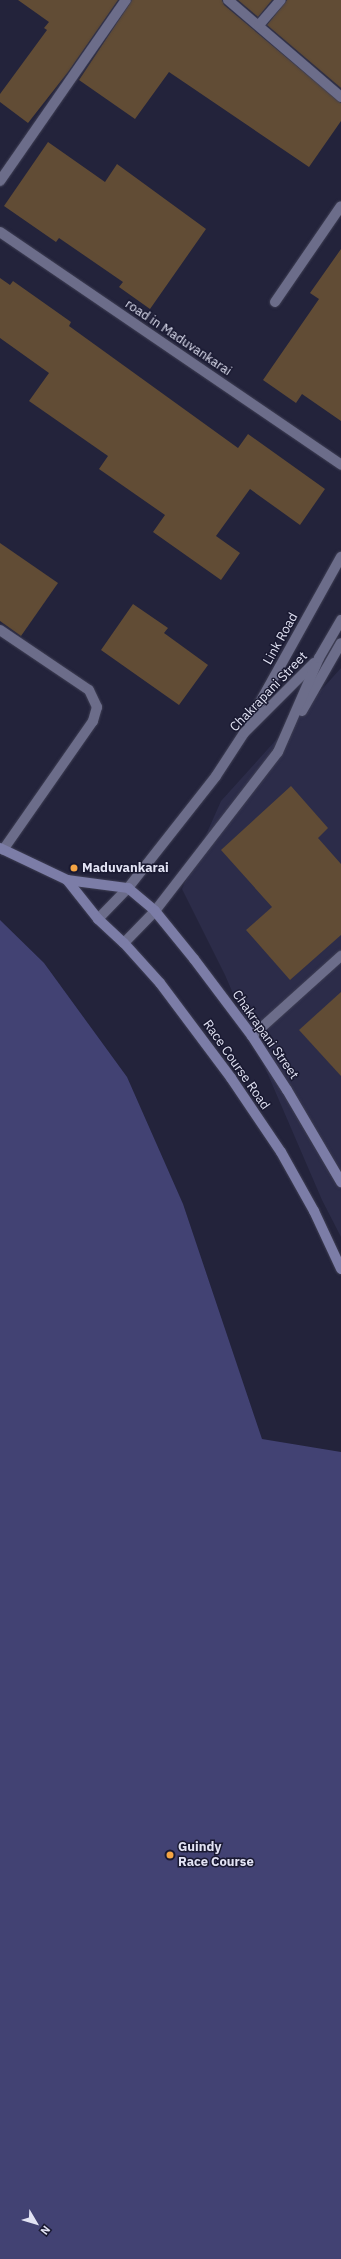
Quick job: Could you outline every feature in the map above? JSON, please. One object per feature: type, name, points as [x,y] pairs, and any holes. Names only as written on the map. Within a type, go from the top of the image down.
[{"type":"main road","points":[[2,849],[67,880],[128,888]]},
{"type":"main road","name":"Race Course Road","points":[[67,880],[98,919],[124,943],[160,983],[231,1078],[281,1152],[314,1211],[341,1269]]},
{"type":"main road","name":"Chakrapani Street","points":[[128,888],[155,911],[194,959],[252,1036],[287,1090],[341,1182]]},
{"type":"street","points":[[0,181],[126,0]]},
{"type":"street","points":[[228,0],[259,25],[341,97]]},
{"type":"street","points":[[259,25],[280,0]]},
{"type":"street","points":[[275,302],[341,206]]},
{"type":"street","name":"road in Maduvankarai","points":[[0,232],[341,465]]},
{"type":"street","name":"Link Road","points":[[244,733],[341,558]]},
{"type":"street","points":[[319,658],[341,620]]},
{"type":"street","points":[[0,630],[89,690],[97,707],[93,721],[2,849]]},
{"type":"street","points":[[278,752],[341,643]]},
{"type":"street","name":"Chakrapani Street","points":[[98,919],[128,888],[216,776],[244,733],[319,658]]},
{"type":"street","name":"Chakrapani Street","points":[[124,943],[155,911],[278,752],[319,658]]},
{"type":"street","points":[[252,1036],[341,956]]},
{"type":"shaded area","points":[[341,668],[341,1237],[322,1200],[225,975],[182,889],[221,801]]},
{"type":"shaded area","name":"Guindy Race Course","points":[[0,920],[44,963],[127,1077],[183,1204],[262,1439],[341,1452],[341,2259],[0,2259]]},
{"type":"building","points":[[18,0],[118,0],[68,72],[28,123],[0,102],[0,94],[47,30],[44,28],[49,22]]},
{"type":"building","points":[[132,0],[222,0],[224,5],[341,103],[341,121],[309,167],[169,72],[135,119],[79,80]]},
{"type":"building","points":[[238,0],[272,0],[258,17]]},
{"type":"building","points":[[287,0],[341,0],[341,88],[267,25]]},
{"type":"building","points":[[48,142],[105,182],[117,164],[206,229],[150,309],[119,287],[123,282],[59,238],[56,242],[4,206]]},
{"type":"building","points":[[341,249],[341,421],[302,394],[296,403],[263,380],[319,299],[310,293]]},
{"type":"building","points":[[0,278],[10,285],[13,281],[71,322],[69,326],[238,448],[248,434],[325,489],[300,525],[250,489],[216,536],[240,553],[221,580],[153,532],[165,515],[99,469],[108,456],[29,401],[49,373],[0,338]]},
{"type":"building","points":[[0,543],[58,583],[21,636],[0,621]]},
{"type":"building","points":[[133,604],[168,628],[164,633],[208,665],[179,705],[101,650]]},
{"type":"building","points":[[291,786],[328,828],[318,838],[341,864],[341,935],[290,980],[246,930],[272,907],[221,850]]},
{"type":"building","points":[[341,992],[341,1076],[299,1030]]},
{"type":"place","name":"Maduvankarai","points":[[74,868]]},
{"type":"place","name":"Guindy Race Course","points":[[170,1855]]}]
